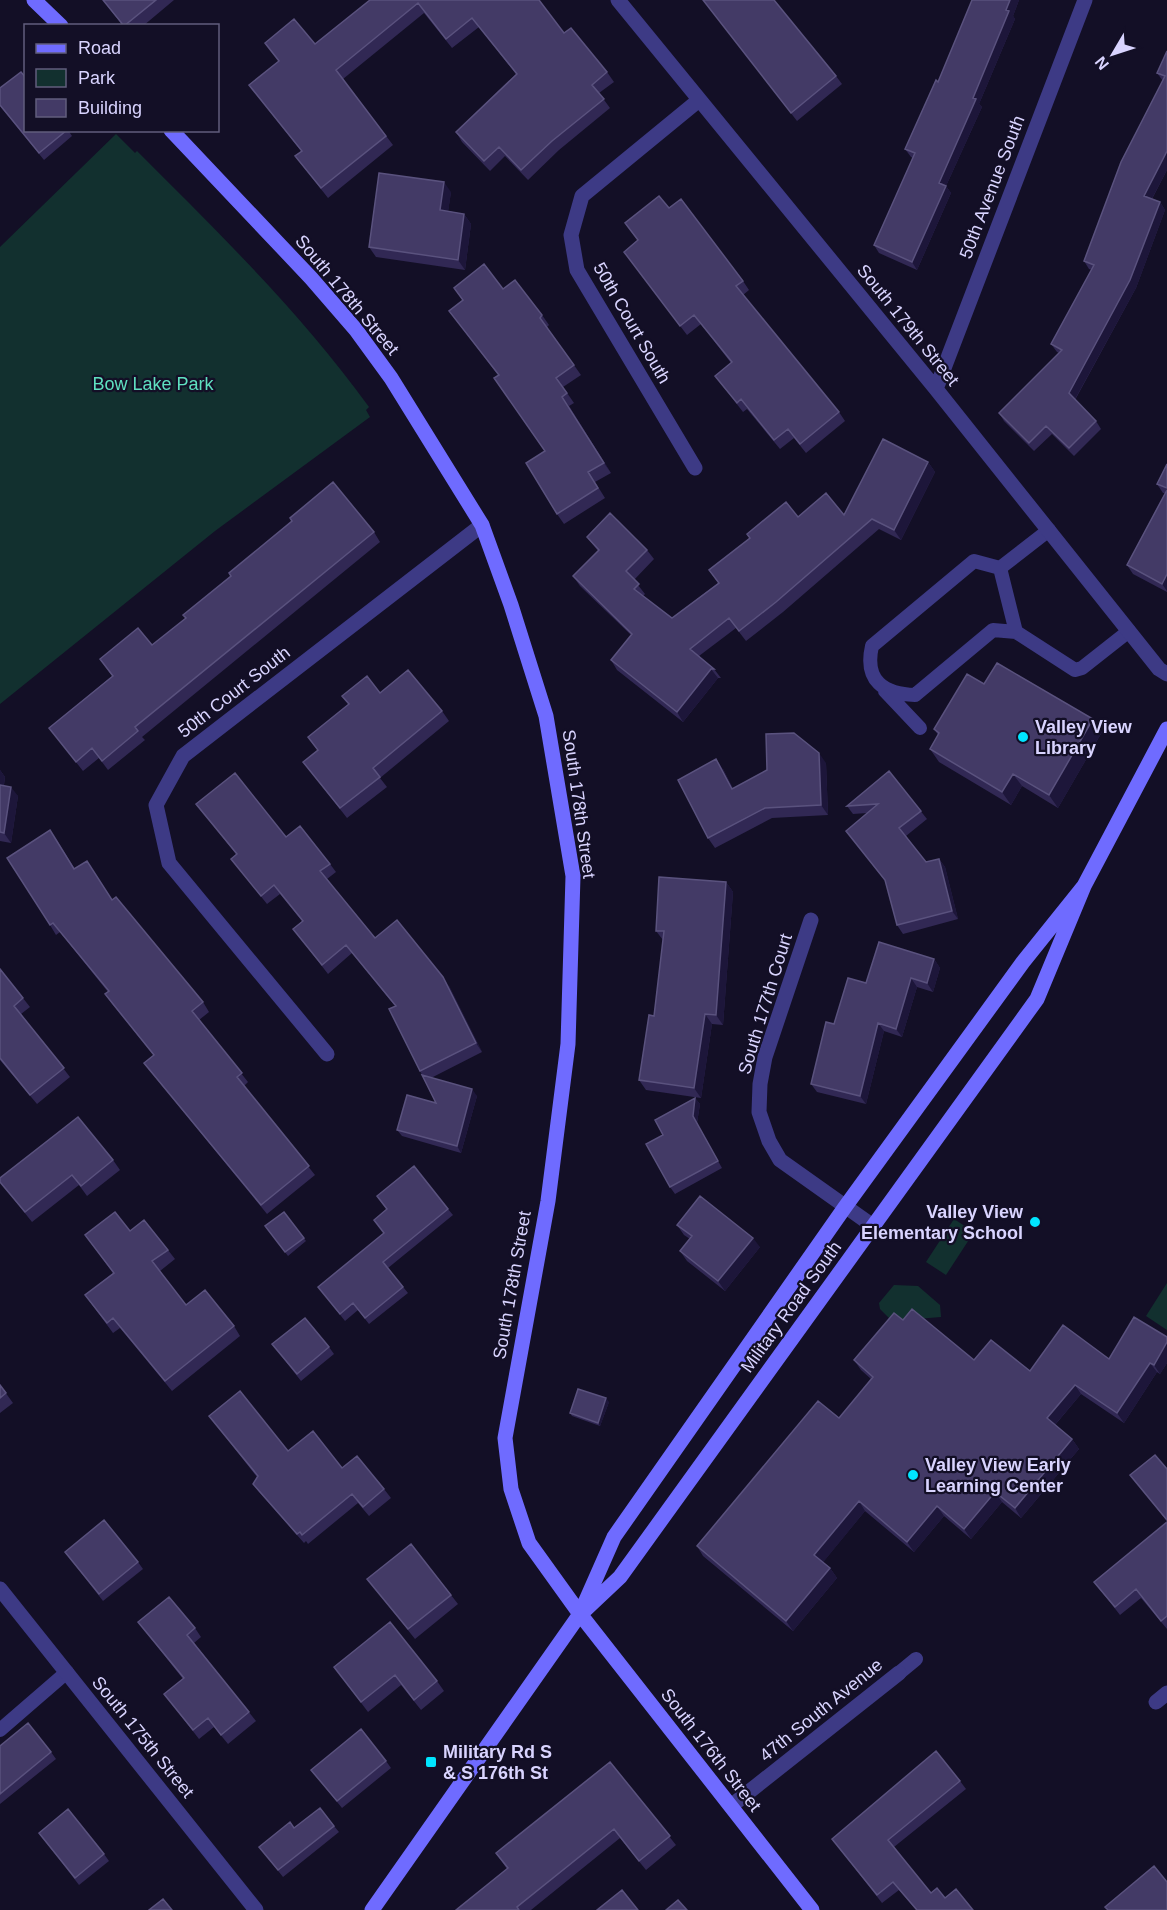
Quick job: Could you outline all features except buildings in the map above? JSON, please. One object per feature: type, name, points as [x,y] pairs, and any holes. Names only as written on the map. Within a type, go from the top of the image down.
[{"type":"main road","points":[[34,0],[59,24]]},
{"type":"main road","name":"South 178th Street","points":[[173,132],[311,278],[356,330],[391,378],[482,525],[511,605],[546,716],[573,876],[567,1055],[548,1201],[505,1438],[511,1489],[529,1543],[580,1614]]},
{"type":"main road","name":"Military Road South","points":[[580,1614],[620,1577],[1037,999],[1084,886],[1167,729]]},
{"type":"main road","name":"Military Road South","points":[[372,1910],[580,1614],[614,1537],[846,1206],[1023,962],[1084,886]]},
{"type":"main road","name":"South 176th Street","points":[[580,1614],[812,1910]]},
{"type":"street","name":"South 179th Street","points":[[618,0],[936,389],[1159,669],[1167,674]]},
{"type":"street","name":"50th Avenue South","points":[[936,389],[1085,0]]},
{"type":"street","name":"50th Court South","points":[[695,468],[577,270],[571,235],[582,196],[699,100]]},
{"type":"street","name":"50th Court South","points":[[327,1054],[169,863],[156,805],[183,756],[482,525]]},
{"type":"street","name":"South 177th Court","points":[[811,920],[765,1057],[760,1084],[759,1112],[769,1141],[780,1160],[873,1226]]},
{"type":"street","name":"South 175th Street","points":[[0,1589],[256,1910]]},
{"type":"street","name":"47th South Avenue","points":[[731,1806],[907,1666]]},
{"type":"lane","points":[[1000,568],[1049,530]]},
{"type":"lane","points":[[920,728],[881,687],[873,675],[869,657],[872,646],[974,561],[1000,568]]},
{"type":"lane","points":[[1000,568],[1016,632]]},
{"type":"lane","points":[[881,687],[899,694],[915,695],[993,630],[1016,632],[1075,670],[1082,668],[1129,630]]},
{"type":"lane","points":[[0,1730],[67,1672]]},
{"type":"green space","name":"Bow Lake Park","points":[[116,134],[135,153],[137,151],[198,212],[287,306],[343,372],[369,407],[366,410],[370,417],[215,531],[0,704],[0,247]]},
{"type":"green space","points":[[954,1219],[974,1232],[946,1275],[926,1262]]},
{"type":"green space","points":[[1167,1283],[1167,1330],[1146,1316]]},
{"type":"green space","points":[[894,1285],[918,1286],[940,1305],[941,1317],[892,1321],[880,1309],[879,1303]]},
{"type":"place","name":"Valley View Library","points":[[1023,737]]},
{"type":"place","name":"Valley View Elementary School","points":[[1035,1222]]},
{"type":"place","name":"Valley View Early Learning Center","points":[[913,1475]]},
{"type":"place","name":"Military Rd S & S 176th St","points":[[431,1762]]}]
